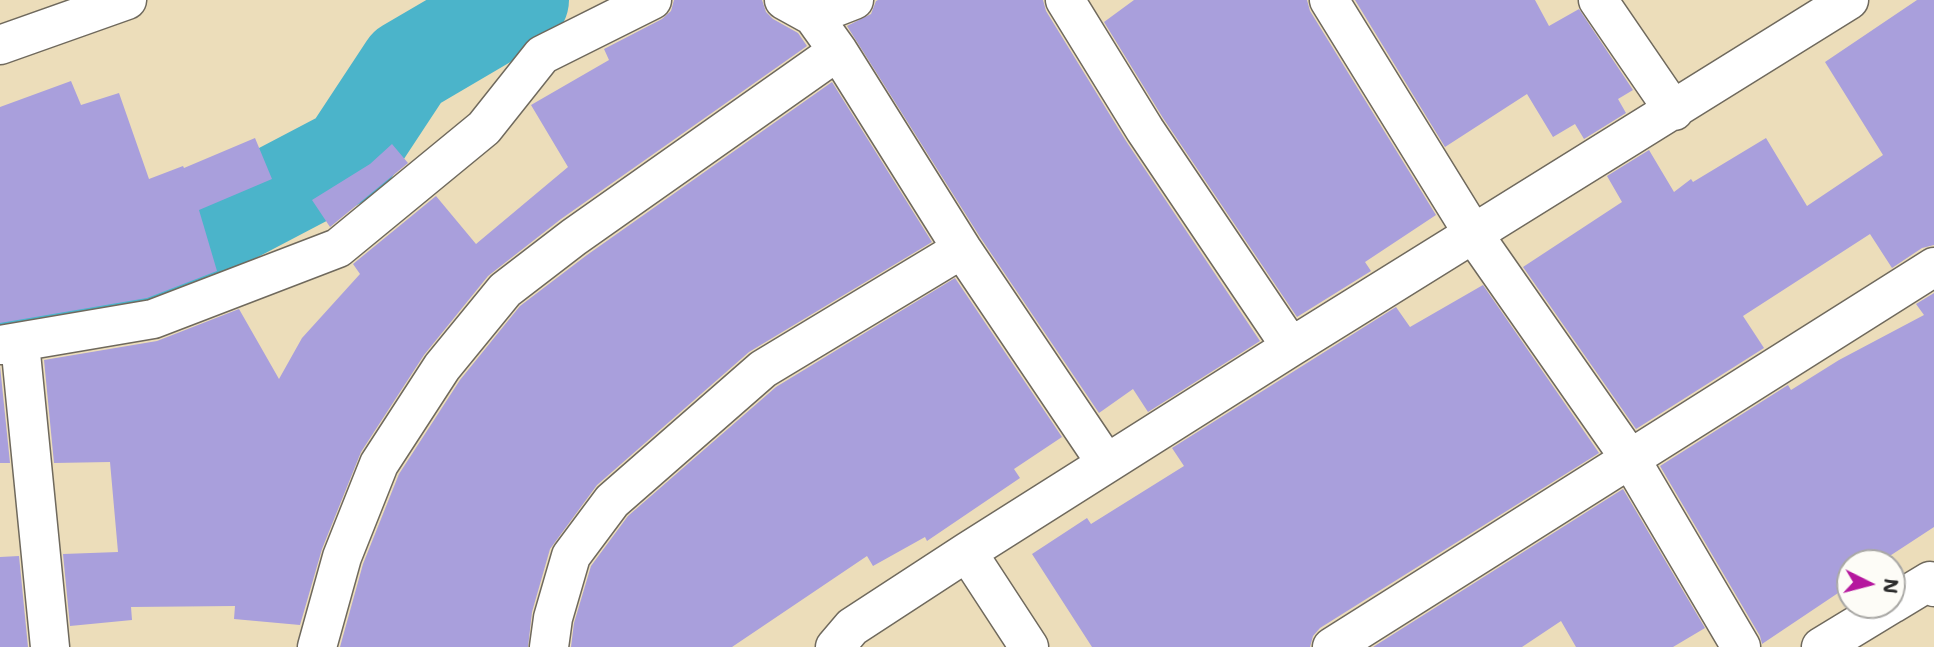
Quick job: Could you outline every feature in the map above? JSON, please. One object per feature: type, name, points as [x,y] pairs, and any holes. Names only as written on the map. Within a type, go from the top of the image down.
[{"type":"street","points":[[0,45],[127,0]]},
{"type":"street","points":[[50,647],[10,344],[153,319],[338,248],[484,128],[542,55],[652,0]]},
{"type":"street","points":[[798,8],[854,0]]},
{"type":"street","points":[[1065,0],[1145,130],[1291,346]]},
{"type":"street","points":[[1329,0],[1474,235],[1631,460],[1741,647]]},
{"type":"street","points":[[1598,0],[1674,111]]},
{"type":"street","points":[[835,647],[852,627],[1106,463],[1849,0]]},
{"type":"street","points":[[798,8],[838,51],[962,249],[1106,463]]},
{"type":"street","points":[[317,647],[342,557],[379,464],[442,367],[505,290],[574,237],[838,51]]},
{"type":"street","points":[[549,647],[553,618],[571,556],[612,501],[763,369],[962,249]]},
{"type":"street","points":[[1332,647],[1934,267]]},
{"type":"street","points":[[967,552],[1029,647]]},
{"type":"street","points":[[1906,597],[1933,582]]},
{"type":"street","points":[[1821,647],[1868,619]]},
{"type":"building","points":[[674,0],[762,0],[766,12],[798,33],[807,46],[561,219],[488,276],[424,355],[361,452],[322,549],[300,625],[234,619],[235,606],[131,607],[132,620],[70,626],[63,554],[118,552],[110,462],[54,463],[44,360],[157,341],[239,309],[279,379],[302,338],[360,274],[353,264],[436,196],[476,244],[568,167],[531,105],[609,60],[604,49],[662,19],[671,11]]},
{"type":"building","points":[[878,0],[1043,0],[1046,11],[1126,141],[1260,341],[1148,412],[1133,389],[1099,413],[980,237],[847,26],[871,14]]},
{"type":"building","points":[[1134,0],[1307,0],[1310,11],[1436,215],[1365,262],[1371,271],[1297,317],[1163,118],[1104,22]]},
{"type":"building","points":[[1355,0],[1535,0],[1549,26],[1579,9],[1633,90],[1618,99],[1626,113],[1584,139],[1575,124],[1553,137],[1527,94],[1445,147]]},
{"type":"building","points":[[1917,0],[1934,0],[1934,245],[1922,248],[1892,268],[1870,234],[1743,316],[1764,348],[1636,429],[1523,267],[1622,202],[1607,176],[1649,150],[1674,192],[1691,179],[1693,182],[1766,138],[1807,206],[1883,155],[1825,62]]},
{"type":"building","points":[[71,81],[81,105],[119,93],[149,179],[183,166],[184,168],[255,138],[272,179],[199,210],[217,271],[147,298],[0,323],[0,107]]},
{"type":"building","points":[[832,82],[932,242],[749,352],[597,485],[550,549],[532,612],[528,647],[340,647],[363,564],[399,474],[460,380],[520,306],[587,255]]},
{"type":"building","points":[[392,144],[408,163],[330,227],[312,200],[370,164]]},
{"type":"building","points":[[955,278],[1062,437],[1014,469],[1020,478],[927,541],[925,537],[873,566],[867,556],[732,647],[571,647],[574,623],[591,566],[628,516],[776,387]]},
{"type":"building","points":[[1483,285],[1599,453],[1320,628],[1313,636],[1310,647],[1092,647],[1032,554],[1087,518],[1091,524],[1184,466],[1172,448],[1396,307],[1410,327]]},
{"type":"building","points":[[1934,293],[1934,527],[1900,549],[1836,549],[1836,594],[1762,644],[1760,636],[1660,466],[1788,385],[1791,390],[1839,360],[1924,315],[1916,304]]},
{"type":"building","points":[[0,366],[10,463],[0,463]]},
{"type":"building","points":[[1623,489],[1705,628],[1673,647],[1576,647],[1561,621],[1522,647],[1373,647]]},
{"type":"building","points":[[19,556],[28,647],[0,647],[0,557]]},
{"type":"waterway","points":[[0,279],[168,250],[349,155],[407,67],[521,0]]}]
